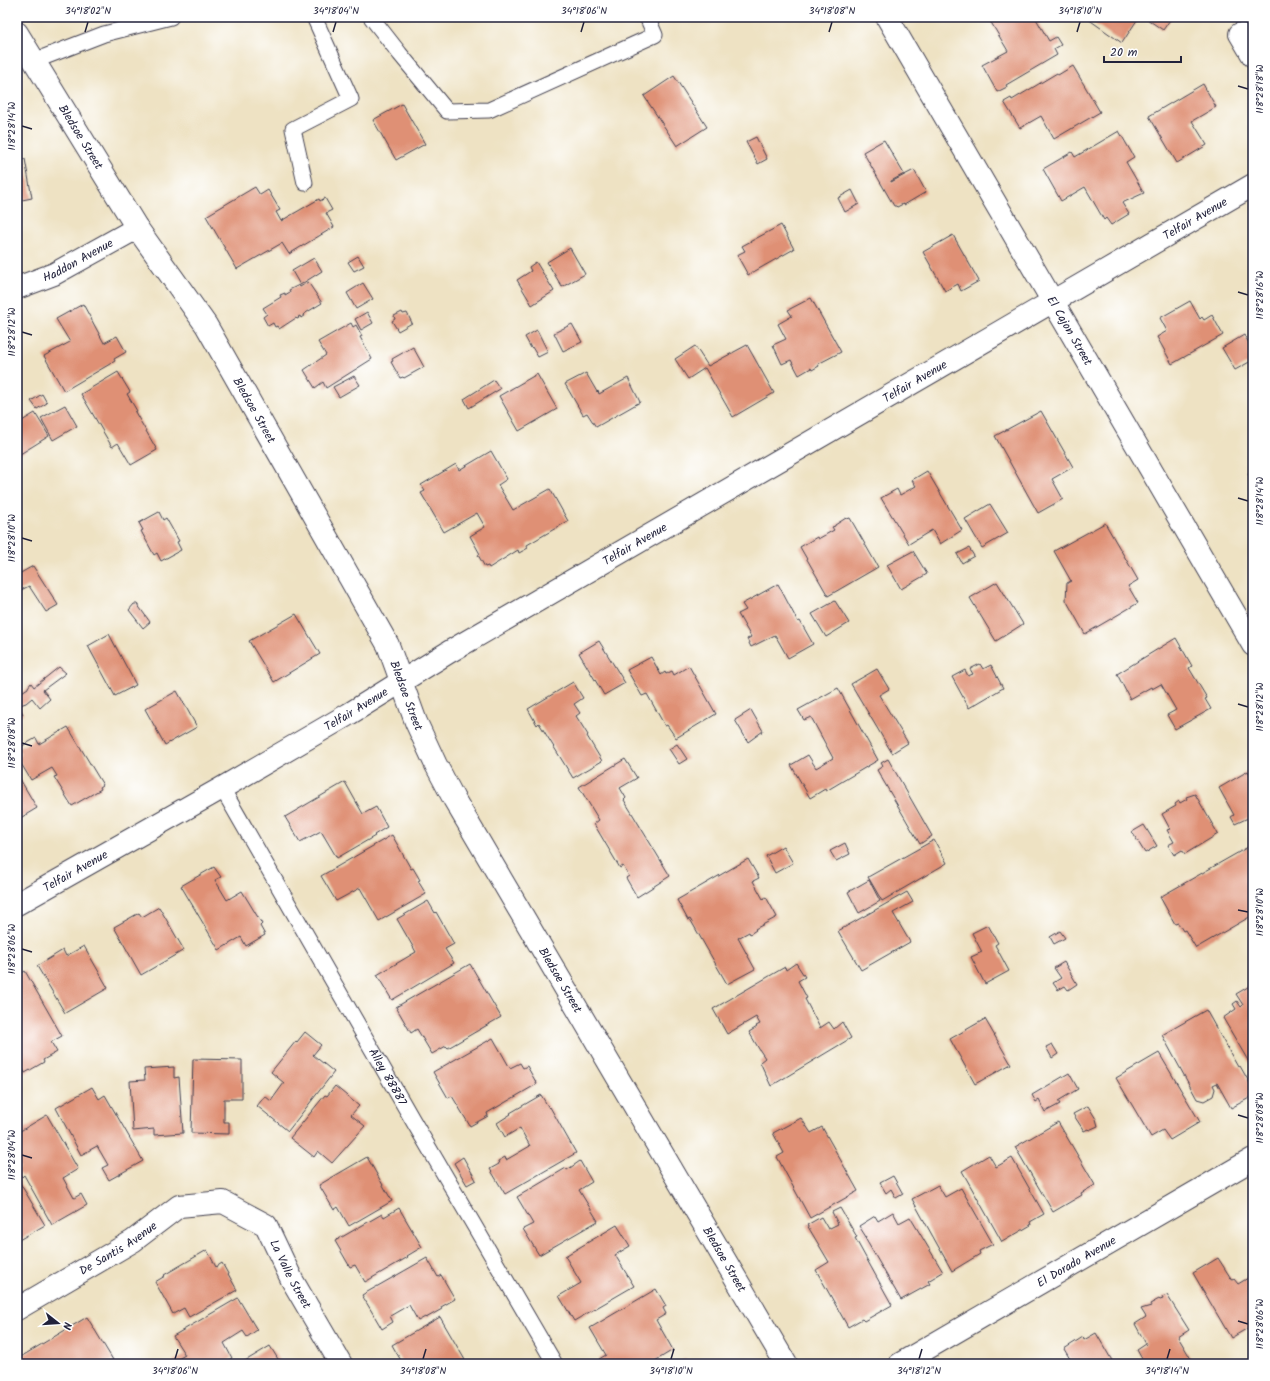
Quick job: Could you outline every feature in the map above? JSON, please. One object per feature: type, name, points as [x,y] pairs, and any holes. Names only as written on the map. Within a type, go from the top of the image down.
[{"type":"street","name":"El Cajon Street","points":[[887,17],[1253,645]]},
{"type":"street","name":"Bledsoe Street","points":[[17,33],[137,228],[206,325],[388,645],[424,740],[454,799],[786,1364]]},
{"type":"street","points":[[1240,34],[1253,56]]},
{"type":"street","name":"Telfair Avenue","points":[[17,904],[222,788],[349,714],[449,652],[1253,185]]},
{"type":"street","name":"Haddon Avenue","points":[[17,288],[54,274],[137,228]]},
{"type":"street","name":"El Dorado Avenue","points":[[900,1364],[1253,1159]]},
{"type":"street","name":"De Santis Avenue","points":[[17,1309],[132,1241],[179,1206],[223,1202]]},
{"type":"street","name":"La Valle Street","points":[[223,1202],[266,1225],[292,1280],[341,1364]]},
{"type":"lane","points":[[34,61],[104,34],[171,17]]},
{"type":"lane","points":[[305,183],[293,130],[351,99],[314,17]]},
{"type":"lane","points":[[371,17],[447,111],[489,110],[655,35],[647,17]]},
{"type":"lane","name":"Alley 88887","points":[[222,788],[416,1126],[555,1364]]},
{"type":"building","points":[[993,17],[1035,17],[1049,41],[1056,37],[1061,45],[1054,49],[1057,55],[1006,85],[1007,87],[997,92],[982,65],[1008,51],[989,19]]},
{"type":"building","points":[[1089,17],[1139,17],[1122,43],[1088,19]]},
{"type":"building","points":[[1144,17],[1172,17],[1163,30]]},
{"type":"building","points":[[1073,66],[1100,112],[1054,139],[1041,116],[1020,128],[1004,102],[1011,98],[1012,100],[1057,73],[1058,75]]},
{"type":"building","points":[[674,76],[707,127],[677,146],[644,96]]},
{"type":"building","points":[[1203,84],[1216,107],[1192,121],[1207,145],[1177,163],[1149,116]]},
{"type":"building","points":[[402,104],[425,144],[396,160],[373,120]]},
{"type":"building","points":[[1119,131],[1134,157],[1126,162],[1144,193],[1122,203],[1129,214],[1111,225],[1106,218],[1104,220],[1085,187],[1061,201],[1043,169],[1072,152],[1075,157]]},
{"type":"building","points":[[756,137],[767,159],[758,164],[746,142]]},
{"type":"building","points":[[884,140],[904,174],[891,182],[914,170],[926,192],[904,205],[903,204],[897,207],[894,206],[863,152]]},
{"type":"building","points":[[25,159],[32,198],[17,201],[17,160]]},
{"type":"building","points":[[255,187],[260,195],[268,190],[280,210],[276,212],[281,221],[319,199],[320,201],[325,198],[332,210],[326,213],[334,227],[289,254],[282,243],[237,269],[206,216]]},
{"type":"building","points":[[852,190],[859,204],[845,212],[838,198]]},
{"type":"building","points":[[781,225],[794,249],[748,275],[737,255],[745,251],[742,246]]},
{"type":"building","points":[[953,235],[979,281],[961,291],[958,284],[945,291],[923,252]]},
{"type":"building","points":[[570,248],[585,274],[562,287],[547,262]]},
{"type":"building","points":[[358,256],[364,266],[354,271],[348,262]]},
{"type":"building","points":[[314,258],[322,271],[300,285],[292,271]]},
{"type":"building","points":[[536,262],[554,291],[532,305],[517,280],[531,271],[529,267]]},
{"type":"building","points":[[308,282],[322,303],[304,314],[305,315],[301,318],[300,316],[297,319],[296,318],[279,329],[277,326],[275,327],[273,323],[268,326],[263,317],[267,314],[263,308],[281,297],[280,295],[285,293],[285,295],[290,292],[289,290],[299,285],[300,287]]},
{"type":"building","points":[[363,283],[373,299],[356,309],[347,293]]},
{"type":"building","points":[[811,298],[841,352],[818,364],[819,366],[812,370],[811,368],[799,375],[791,360],[782,364],[773,345],[786,339],[778,324],[792,316],[788,310]]},
{"type":"building","points":[[1190,301],[1200,319],[1202,317],[1204,320],[1212,315],[1223,335],[1172,364],[1157,337],[1167,331],[1160,318]]},
{"type":"building","points":[[83,304],[104,343],[117,336],[126,352],[114,359],[115,361],[64,391],[44,356],[70,342],[56,319]]},
{"type":"building","points":[[367,312],[373,323],[361,330],[355,319]]},
{"type":"building","points":[[402,312],[403,314],[407,313],[412,323],[398,331],[392,321],[395,319],[394,316]]},
{"type":"building","points":[[351,323],[353,327],[356,325],[362,336],[360,337],[372,359],[326,388],[323,382],[315,388],[304,370],[326,355],[318,342]]},
{"type":"building","points":[[572,324],[582,342],[563,351],[554,333]]},
{"type":"building","points":[[537,330],[548,352],[538,357],[525,337]]},
{"type":"building","points":[[1244,335],[1253,350],[1253,360],[1235,370],[1222,348]]},
{"type":"building","points":[[747,345],[774,393],[733,417],[705,368],[688,379],[675,359],[695,346],[708,366]]},
{"type":"building","points":[[413,347],[424,367],[404,378],[400,378],[391,362],[393,361],[392,359]]},
{"type":"building","points":[[118,372],[130,392],[127,394],[137,411],[135,412],[157,450],[131,465],[118,443],[112,447],[81,394]]},
{"type":"building","points":[[586,373],[599,394],[628,378],[640,402],[596,427],[587,413],[583,415],[565,384]]},
{"type":"building","points":[[537,374],[557,409],[519,431],[499,396]]},
{"type":"building","points":[[354,376],[360,385],[339,397],[333,387]]},
{"type":"building","points":[[494,380],[500,389],[469,408],[464,399]]},
{"type":"building","points":[[42,394],[47,403],[37,409],[31,401]]},
{"type":"building","points":[[65,405],[77,426],[53,440],[41,418]]},
{"type":"building","points":[[1041,411],[1073,467],[1052,479],[1063,499],[1038,513],[995,436]]},
{"type":"building","points":[[35,413],[49,436],[17,456],[17,424]]},
{"type":"building","points":[[491,451],[507,479],[498,485],[513,510],[550,489],[568,521],[527,545],[528,548],[519,553],[518,550],[489,568],[488,566],[485,567],[470,536],[485,527],[477,513],[444,532],[421,493],[425,491],[421,485],[456,464],[459,470]]},
{"type":"building","points":[[927,471],[962,530],[940,544],[932,530],[909,544],[881,498],[897,489],[900,495],[916,486],[912,480]]},
{"type":"building","points":[[1253,471],[1253,483],[1248,474]]},
{"type":"building","points":[[990,504],[1008,533],[982,548],[965,519]]},
{"type":"building","points":[[159,512],[163,520],[166,518],[179,541],[177,542],[181,550],[161,561],[157,553],[154,555],[141,531],[143,530],[139,523]]},
{"type":"building","points":[[846,518],[850,518],[878,567],[828,596],[800,547],[817,537],[818,539],[834,530],[832,527]]},
{"type":"building","points":[[1105,523],[1138,580],[1128,586],[1138,603],[1085,634],[1066,600],[1067,583],[1071,581],[1054,551]]},
{"type":"building","points":[[969,548],[974,556],[962,563],[957,554]]},
{"type":"building","points":[[913,551],[927,574],[901,589],[887,565]]},
{"type":"building","points":[[33,566],[58,605],[46,612],[29,586],[17,592],[17,575]]},
{"type":"building","points":[[997,582],[1023,624],[996,641],[970,598]]},
{"type":"building","points":[[778,584],[798,622],[800,621],[813,644],[788,658],[775,635],[751,647],[747,639],[751,637],[738,614],[746,610],[742,604]]},
{"type":"building","points":[[835,601],[849,623],[826,637],[812,614]]},
{"type":"building","points":[[134,604],[137,604],[150,622],[143,628],[129,610]]},
{"type":"building","points":[[296,614],[320,654],[274,682],[249,641]]},
{"type":"building","points":[[109,634],[136,685],[115,696],[88,646]]},
{"type":"building","points":[[1176,638],[1192,666],[1189,668],[1207,698],[1205,699],[1211,709],[1175,729],[1167,715],[1176,710],[1161,684],[1152,689],[1151,687],[1130,699],[1117,674]]},
{"type":"building","points":[[599,641],[625,683],[604,695],[579,653]]},
{"type":"building","points":[[651,657],[661,675],[665,672],[666,674],[672,671],[674,675],[689,666],[716,714],[676,738],[667,725],[665,726],[647,694],[642,696],[627,670]]},
{"type":"building","points":[[980,664],[983,669],[991,665],[1003,688],[969,708],[952,677],[965,670],[968,676],[973,674],[970,669]]},
{"type":"building","points":[[59,667],[66,673],[43,690],[50,699],[40,708],[32,698],[26,703],[20,705],[21,706],[19,707],[23,714],[18,716],[17,695],[28,688],[31,683],[34,687]]},
{"type":"building","points":[[877,669],[889,689],[879,695],[908,743],[892,753],[851,684]]},
{"type":"building","points":[[573,682],[583,698],[574,704],[580,713],[576,716],[602,761],[573,778],[539,723],[537,725],[528,709]]},
{"type":"building","points":[[838,688],[878,760],[826,791],[825,789],[810,798],[791,765],[808,755],[816,768],[833,758],[811,717],[804,720],[798,710]]},
{"type":"building","points":[[177,691],[197,727],[165,745],[145,709]]},
{"type":"building","points":[[751,710],[763,731],[748,742],[735,720]]},
{"type":"building","points":[[68,727],[103,785],[100,787],[101,789],[72,806],[54,777],[57,776],[52,768],[31,780],[17,757],[21,755],[17,749],[36,738],[39,744]]},
{"type":"building","points":[[677,744],[687,759],[679,764],[669,749]]},
{"type":"building","points":[[625,759],[637,778],[620,788],[626,798],[624,800],[670,876],[637,897],[626,878],[629,876],[623,866],[620,868],[594,824],[599,820],[579,787]]},
{"type":"building","points":[[888,759],[932,836],[920,844],[877,770],[883,766],[881,763]]},
{"type":"building","points":[[1248,771],[1253,780],[1253,819],[1250,821],[1248,818],[1235,824],[1231,817],[1234,815],[1219,788]]},
{"type":"building","points":[[17,774],[37,808],[17,820]]},
{"type":"building","points":[[345,782],[363,814],[376,807],[387,827],[374,835],[375,836],[337,858],[321,831],[300,842],[285,817]]},
{"type":"building","points":[[1195,794],[1218,834],[1185,854],[1182,850],[1174,855],[1168,845],[1174,842],[1167,830],[1170,829],[1162,814],[1176,806],[1175,804],[1179,801],[1180,803],[1187,799],[1186,797]]},
{"type":"building","points":[[1144,825],[1157,846],[1145,853],[1132,832]]},
{"type":"building","points":[[392,835],[411,869],[413,868],[420,880],[418,881],[426,894],[379,921],[360,888],[336,901],[321,876]]},
{"type":"building","points":[[934,840],[947,863],[882,901],[868,877]]},
{"type":"building","points":[[845,843],[850,854],[836,861],[830,851]]},
{"type":"building","points":[[783,846],[793,863],[775,873],[766,856]]},
{"type":"building","points":[[1248,847],[1253,856],[1253,915],[1196,948],[1185,930],[1183,931],[1178,923],[1175,924],[1160,897]]},
{"type":"building","points":[[748,859],[759,878],[753,881],[763,899],[766,897],[777,917],[755,929],[756,930],[750,934],[749,932],[738,938],[755,969],[727,984],[690,919],[688,920],[677,900]]},
{"type":"building","points":[[214,867],[221,877],[215,880],[227,900],[242,891],[262,924],[260,926],[265,935],[246,946],[241,937],[219,950],[181,886]]},
{"type":"building","points":[[869,880],[880,901],[859,913],[848,892]]},
{"type":"building","points":[[907,892],[913,902],[893,913],[910,942],[861,970],[838,931]]},
{"type":"building","points":[[428,901],[454,944],[445,949],[454,963],[392,1000],[377,975],[416,952],[397,919]]},
{"type":"building","points":[[159,907],[184,950],[141,975],[114,927],[139,913],[142,917]]},
{"type":"building","points":[[988,925],[998,943],[995,945],[1009,971],[985,984],[971,957],[982,952],[972,933]]},
{"type":"building","points":[[1060,931],[1065,938],[1054,944],[1050,937]]},
{"type":"building","points":[[84,946],[108,988],[65,1013],[37,966],[63,950],[66,956]]},
{"type":"building","points":[[1064,962],[1077,984],[1068,990],[1065,986],[1058,990],[1053,983],[1061,978],[1054,968]]},
{"type":"building","points":[[796,963],[805,977],[798,981],[807,998],[805,999],[820,1028],[829,1022],[834,1029],[842,1022],[851,1038],[771,1086],[760,1062],[765,1058],[749,1032],[760,1024],[756,1017],[727,1034],[713,1009],[785,967],[786,970]]},
{"type":"building","points":[[470,964],[501,1017],[448,1048],[446,1046],[432,1054],[417,1029],[411,1033],[396,1007]]},
{"type":"building","points":[[25,971],[62,1036],[51,1042],[57,1052],[43,1060],[44,1062],[25,1073],[17,1059],[17,976]]},
{"type":"building","points":[[1253,984],[1253,1069],[1223,1018],[1236,1009],[1233,1004],[1237,1001],[1241,1007],[1243,1005],[1236,994]]},
{"type":"building","points":[[1206,1010],[1238,1067],[1240,1066],[1253,1089],[1253,1096],[1231,1108],[1217,1083],[1213,1085],[1215,1089],[1213,1096],[1204,1101],[1197,1099],[1162,1035]]},
{"type":"building","points":[[985,1019],[1011,1064],[975,1084],[950,1039]]},
{"type":"building","points":[[305,1032],[321,1045],[313,1055],[334,1072],[288,1131],[257,1106],[265,1096],[271,1101],[284,1083],[271,1072]]},
{"type":"building","points":[[493,1038],[510,1068],[520,1063],[523,1068],[527,1066],[537,1084],[487,1113],[488,1116],[470,1126],[452,1096],[448,1098],[433,1072]]},
{"type":"building","points":[[1052,1044],[1058,1054],[1052,1058],[1046,1047]]},
{"type":"building","points":[[1159,1053],[1200,1122],[1170,1140],[1163,1130],[1151,1137],[1116,1078]]},
{"type":"building","points":[[193,1059],[242,1060],[242,1099],[224,1099],[224,1122],[229,1122],[229,1134],[191,1133]]},
{"type":"building","points":[[174,1067],[174,1078],[179,1077],[183,1133],[154,1135],[154,1129],[133,1131],[130,1081],[145,1080],[144,1069]]},
{"type":"building","points":[[1069,1073],[1078,1089],[1058,1101],[1060,1104],[1045,1112],[1039,1100],[1036,1102],[1032,1095]]},
{"type":"building","points":[[335,1086],[359,1106],[351,1115],[365,1126],[332,1163],[318,1151],[314,1157],[290,1138],[325,1095],[327,1096]]},
{"type":"building","points":[[92,1087],[99,1099],[105,1095],[143,1161],[109,1180],[102,1168],[108,1165],[97,1146],[81,1155],[56,1108]]},
{"type":"building","points":[[541,1095],[549,1108],[550,1107],[576,1153],[505,1194],[490,1169],[499,1164],[498,1161],[505,1157],[506,1160],[530,1146],[520,1128],[505,1137],[497,1123],[511,1114],[510,1113]]},
{"type":"building","points":[[1088,1106],[1096,1119],[1098,1126],[1084,1131],[1073,1114]]},
{"type":"building","points":[[47,1115],[78,1169],[63,1178],[74,1198],[81,1194],[87,1205],[52,1225],[24,1175],[22,1177],[17,1170],[20,1168],[17,1163],[17,1133]]},
{"type":"building","points":[[801,1118],[811,1133],[822,1127],[858,1191],[810,1218],[777,1157],[784,1153],[773,1133]]},
{"type":"building","points":[[1058,1122],[1095,1185],[1081,1193],[1082,1195],[1053,1212],[1015,1147]]},
{"type":"building","points":[[989,1155],[996,1167],[1012,1158],[1044,1214],[1030,1222],[1031,1225],[1002,1242],[962,1171]]},
{"type":"building","points":[[367,1157],[392,1201],[349,1226],[338,1207],[334,1210],[319,1185]]},
{"type":"building","points":[[463,1157],[476,1180],[467,1185],[454,1163]]},
{"type":"building","points":[[580,1161],[592,1182],[579,1190],[598,1221],[539,1255],[523,1229],[533,1224],[517,1197],[566,1168],[567,1170]]},
{"type":"building","points":[[893,1176],[903,1194],[896,1198],[891,1189],[886,1193],[880,1183]]},
{"type":"building","points":[[17,1178],[45,1225],[19,1240],[17,1237]]},
{"type":"building","points":[[938,1185],[945,1197],[961,1188],[993,1244],[979,1251],[980,1254],[952,1271],[912,1199]]},
{"type":"building","points":[[399,1208],[422,1247],[365,1282],[355,1265],[350,1267],[335,1241],[382,1214],[384,1217]]},
{"type":"building","points":[[840,1208],[857,1237],[855,1238],[892,1305],[864,1321],[862,1319],[848,1327],[816,1270],[829,1262],[807,1225],[821,1217],[828,1229],[838,1224],[832,1212]]},
{"type":"building","points":[[893,1212],[899,1223],[910,1217],[943,1272],[928,1281],[930,1284],[901,1300],[859,1226],[875,1216],[878,1221]]},
{"type":"building","points":[[617,1225],[630,1246],[615,1255],[634,1286],[574,1321],[559,1296],[581,1283],[565,1256]]},
{"type":"building","points":[[207,1250],[216,1267],[222,1263],[237,1290],[189,1317],[184,1308],[173,1314],[155,1282],[165,1276],[164,1275]]},
{"type":"building","points":[[427,1258],[438,1277],[441,1275],[455,1299],[441,1307],[442,1309],[418,1321],[409,1305],[390,1316],[393,1322],[382,1329],[362,1295]]},
{"type":"building","points":[[1218,1258],[1232,1280],[1234,1279],[1238,1284],[1253,1275],[1253,1325],[1231,1338],[1193,1273]]},
{"type":"building","points":[[656,1289],[666,1306],[663,1308],[666,1314],[656,1320],[673,1350],[650,1364],[602,1364],[599,1359],[606,1355],[590,1328]]},
{"type":"building","points":[[1167,1295],[1189,1330],[1178,1337],[1194,1364],[1145,1364],[1137,1350],[1146,1344],[1135,1324],[1146,1317],[1141,1309],[1151,1306],[1150,1304],[1159,1299],[1163,1299],[1162,1297]]},
{"type":"building","points":[[238,1298],[257,1330],[247,1337],[243,1331],[224,1343],[232,1358],[223,1364],[175,1364],[173,1362],[185,1355],[173,1336]]},
{"type":"building","points":[[87,1317],[113,1360],[106,1364],[20,1364],[17,1359]]},
{"type":"building","points":[[440,1317],[465,1360],[458,1364],[403,1364],[392,1345]]},
{"type":"building","points":[[1096,1333],[1114,1364],[1073,1364],[1064,1349],[1083,1337],[1084,1340]]},
{"type":"building","points":[[270,1346],[281,1364],[240,1364]]},
{"type":"building","points":[[685,1359],[688,1364],[677,1364]]}]
